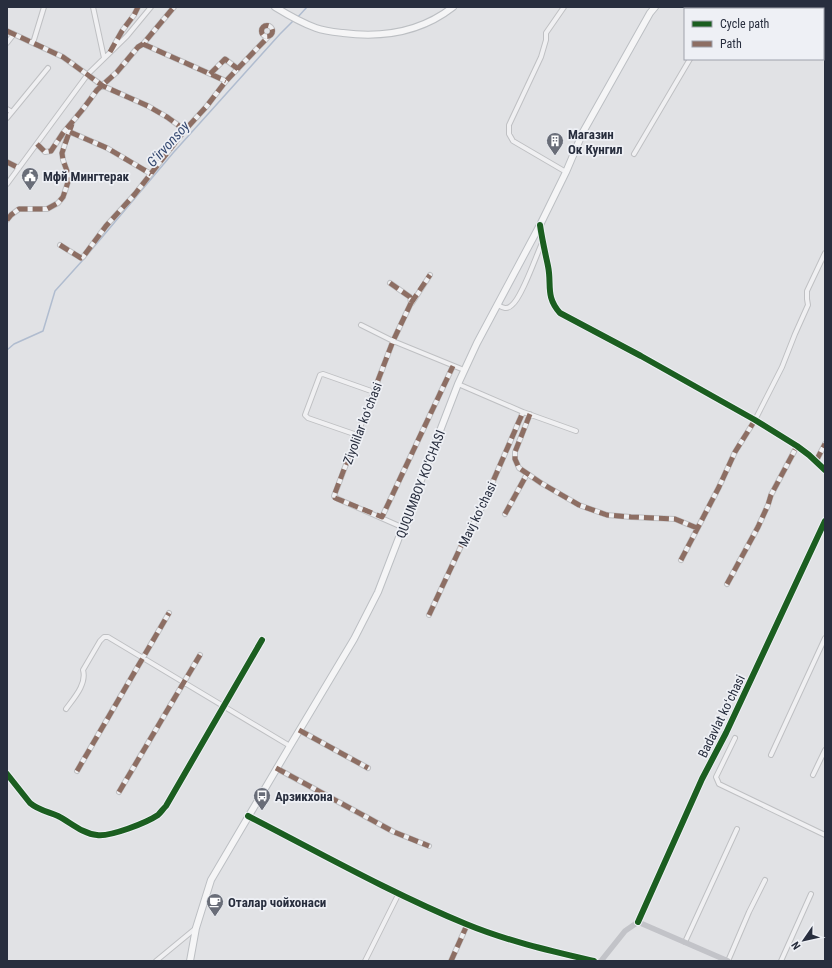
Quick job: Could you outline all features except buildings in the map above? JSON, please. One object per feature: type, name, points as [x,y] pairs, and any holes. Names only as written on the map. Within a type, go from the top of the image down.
[{"type":"main road","points":[[275,7],[317,29],[359,35],[394,33],[420,27],[439,17],[453,7]]},
{"type":"main road","name":"QUQUMBOY KO'CHASI","points":[[190,961],[196,928],[211,880],[276,768],[354,639],[378,592],[464,370],[540,225],[584,132],[650,13],[655,7]]},
{"type":"street","points":[[33,43],[44,7]]},
{"type":"street","points":[[93,7],[104,58]]},
{"type":"street","points":[[110,52],[122,30],[134,15],[138,7]]},
{"type":"street","points":[[8,182],[88,74],[127,36],[151,7]]},
{"type":"street","points":[[36,144],[45,152],[51,151],[62,133],[84,109],[97,90],[117,72],[138,47],[143,44],[174,7]]},
{"type":"street","points":[[564,7],[546,33],[546,40],[541,57],[509,125],[509,134],[513,142],[566,172]]},
{"type":"street","points":[[7,31],[63,57],[103,86],[148,106],[185,130]]},
{"type":"street","points":[[7,43],[14,34]]},
{"type":"street","points":[[60,245],[81,258],[83,257],[106,226],[151,174],[226,81],[268,37]]},
{"type":"street","points":[[143,44],[226,81]]},
{"type":"street","points":[[210,74],[225,59],[238,69]]},
{"type":"street","points":[[634,154],[689,60]]},
{"type":"street","points":[[7,118],[48,68]]},
{"type":"street","points":[[7,109],[12,112]]},
{"type":"street","points":[[7,220],[19,209],[46,208],[53,206],[61,200],[66,192],[68,182],[68,171],[63,160],[62,153],[72,122]]},
{"type":"street","points":[[70,132],[107,148],[151,174]]},
{"type":"street","points":[[7,162],[19,168]]},
{"type":"street","points":[[540,225],[542,243],[548,268],[550,298],[560,314],[641,356],[755,420],[797,446],[825,470]]},
{"type":"street","points":[[498,305],[502,308],[507,308],[512,305],[521,291],[542,243]]},
{"type":"street","points":[[681,560],[719,487],[735,452],[755,420],[782,367],[808,305],[807,291],[825,253]]},
{"type":"street","name":"Ziyolilar koʻchasi","points":[[382,518],[334,496],[393,341],[411,303],[430,275]]},
{"type":"street","points":[[390,283],[410,297],[411,303]]},
{"type":"street","points":[[521,291],[526,293]]},
{"type":"street","points":[[361,325],[393,341],[464,370]]},
{"type":"street","points":[[404,528],[382,518],[453,366]]},
{"type":"street","points":[[357,435],[308,418],[305,415],[320,375],[323,374],[374,392]]},
{"type":"street","points":[[458,384],[523,412],[576,431]]},
{"type":"street","name":"Mavj koʻchasi","points":[[429,615],[463,542],[486,502],[494,479],[523,412]]},
{"type":"street","points":[[530,414],[515,456],[519,468],[527,474],[579,505],[608,515],[675,519],[697,528]]},
{"type":"street","points":[[816,462],[825,444]]},
{"type":"street","points":[[727,584],[758,527],[771,495],[797,446]]},
{"type":"street","name":"Mavj koʻchasi","points":[[505,514],[527,474]]},
{"type":"street","name":"Badavlat koʻchasi","points":[[638,922],[702,779],[726,733],[825,521]]},
{"type":"street","points":[[77,771],[169,613]]},
{"type":"street","points":[[66,709],[84,682],[85,676],[83,670],[100,641],[104,637],[108,637],[290,746]]},
{"type":"street","points":[[771,755],[825,638]]},
{"type":"street","points":[[7,774],[30,804],[46,810],[83,830],[97,835],[120,830],[152,818],[159,814],[166,806],[262,640]]},
{"type":"street","points":[[119,792],[200,655]]},
{"type":"street","points":[[299,730],[368,768]]},
{"type":"street","points":[[735,738],[716,777],[719,784],[825,835]]},
{"type":"street","points":[[813,775],[825,750]]},
{"type":"street","points":[[276,768],[394,832],[429,846]]},
{"type":"street","points":[[248,816],[398,893],[467,925],[523,944],[581,960],[594,961]]},
{"type":"street","points":[[686,942],[738,829]]},
{"type":"street","points":[[601,961],[625,931],[638,922],[728,961],[749,912],[765,880]]},
{"type":"street","points":[[365,961],[398,893]]},
{"type":"street","points":[[781,961],[811,894]]},
{"type":"street","points":[[451,961],[467,925]]},
{"type":"street","points":[[156,961],[196,928]]},
{"type":"waterway","name":"G‘irvonsoy","points":[[297,18],[307,7]]},
{"type":"waterway","name":"G‘irvonsoy","points":[[7,350],[14,344],[43,331],[55,291],[173,153],[294,20]]},
{"type":"marked path","points":[[110,52],[138,7]]},
{"type":"marked path","points":[[37,144],[45,152],[51,151],[63,133],[97,90],[117,72],[138,47],[143,44],[174,7]]},
{"type":"marked path","points":[[267,25],[271,27],[273,31],[271,35],[267,37],[263,35],[261,31],[263,27],[267,25]]},
{"type":"marked path","points":[[7,31],[63,57],[103,86],[148,106],[185,130]]},
{"type":"marked path","points":[[60,245],[81,258],[83,257],[106,226],[135,194],[226,81],[268,37]]},
{"type":"marked path","points":[[143,44],[226,81]]},
{"type":"marked path","points":[[210,74],[225,59],[238,69]]},
{"type":"marked path","points":[[7,220],[19,209],[47,209],[58,203],[63,197],[68,182],[67,171],[62,153],[72,124]]},
{"type":"marked path","points":[[70,132],[107,148],[151,174]]},
{"type":"marked path","points":[[7,162],[19,168]]},
{"type":"marked path","points":[[411,303],[430,275]]},
{"type":"marked path","points":[[390,283],[410,297],[411,303],[393,341],[335,493],[335,498],[382,517],[453,366]]},
{"type":"marked path","points":[[429,615],[463,542],[486,501],[523,412]]},
{"type":"marked path","points":[[530,414],[515,452],[515,459],[519,468],[541,483],[579,505],[607,515],[675,519],[697,528]]},
{"type":"marked path","points":[[681,560],[719,487],[735,452],[755,420]]},
{"type":"marked path","points":[[816,461],[825,444]]},
{"type":"marked path","points":[[727,584],[758,527],[771,495],[797,446]]},
{"type":"marked path","points":[[505,514],[527,474]]},
{"type":"marked path","points":[[77,771],[169,613]]},
{"type":"marked path","points":[[119,792],[200,655]]},
{"type":"marked path","points":[[299,730],[368,768]]},
{"type":"marked path","points":[[276,768],[394,832],[429,846]]},
{"type":"marked path","points":[[451,961],[467,925]]},
{"type":"cycle path","points":[[540,225],[549,273],[552,301],[560,313],[641,356],[755,420],[797,446],[825,470]]},
{"type":"cycle path","points":[[638,922],[702,779],[726,733],[825,521]]},
{"type":"cycle path","points":[[7,774],[30,803],[92,834],[103,835],[119,832],[158,815],[166,806],[262,640]]},
{"type":"cycle path","points":[[248,816],[383,886],[466,924],[513,941],[594,961]]},
{"type":"place","name":"Магазин Ок Кунгил","points":[[555,156]]},
{"type":"place","name":"Мфй Мингтерак","points":[[30,191]]},
{"type":"place","name":"Арзикхона","points":[[262,811]]},
{"type":"place","name":"Оталар чойхонаси","points":[[215,917]]}]
